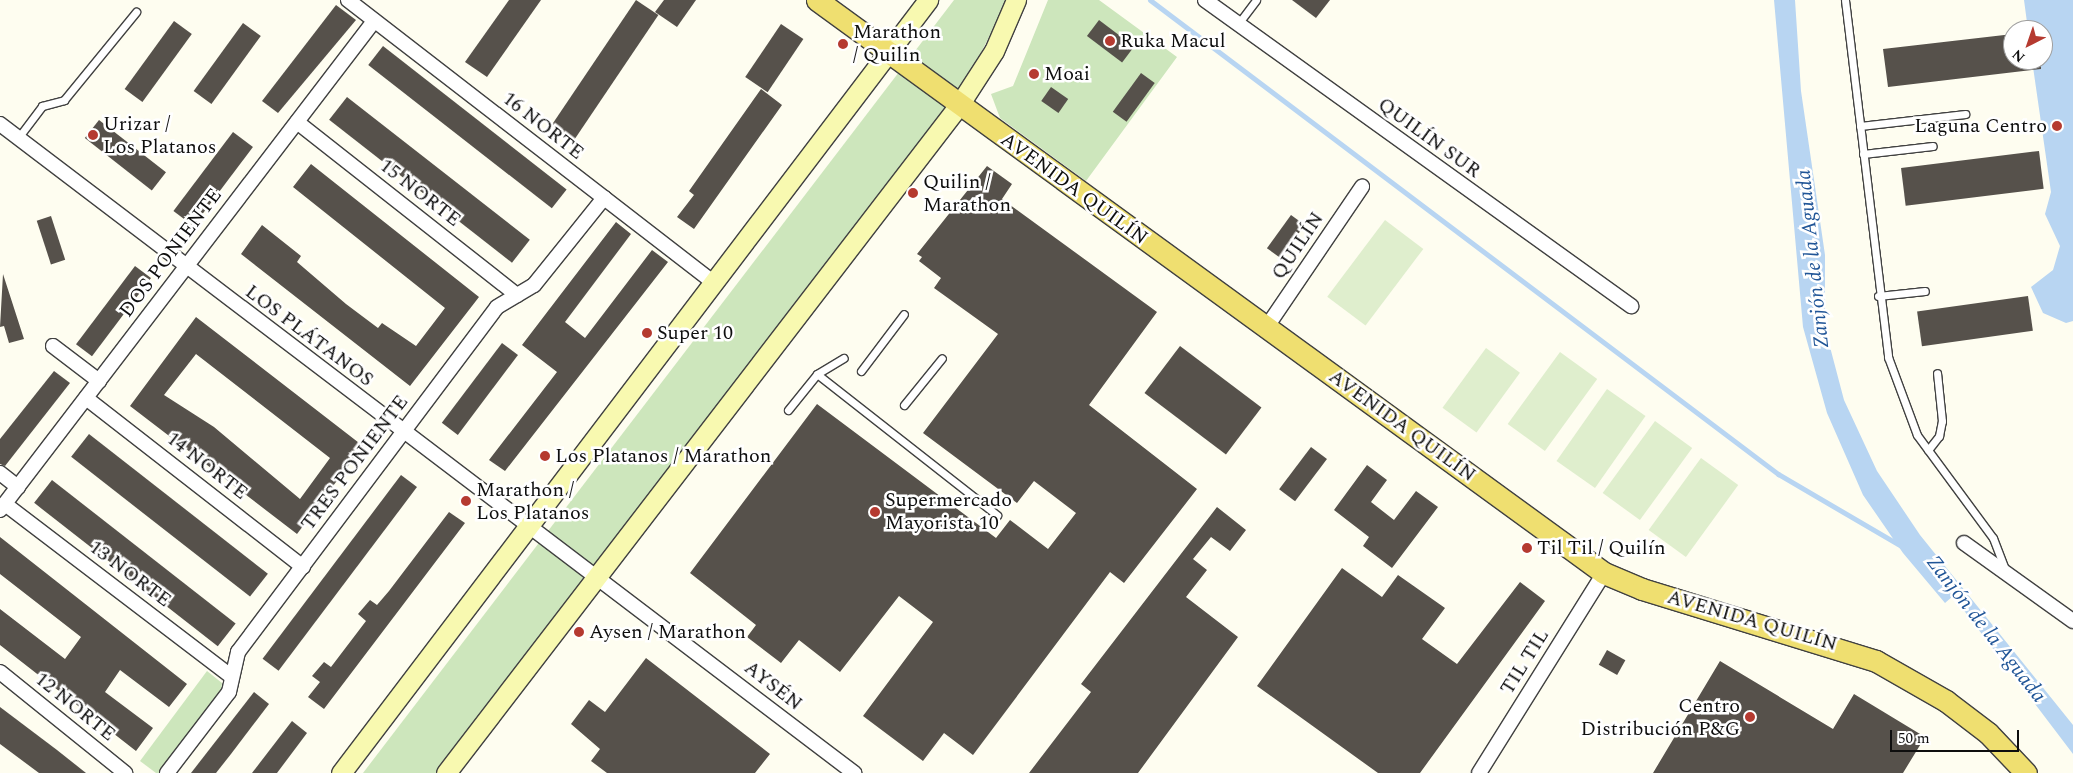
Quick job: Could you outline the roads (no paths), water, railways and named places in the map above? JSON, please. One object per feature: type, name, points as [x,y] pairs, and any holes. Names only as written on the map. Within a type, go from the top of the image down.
[{"type":"main road","name":"AVENIDA QUILÍN","points":[[817,0],[1604,573],[1642,589],[1876,661],[1946,701],[1994,739],[2026,773]]},
{"type":"main road","points":[[341,773],[715,284],[928,0]]},
{"type":"main road","points":[[446,773],[959,105],[994,51],[1016,0]]},
{"type":"street","name":"16 NORTE","points":[[348,0],[715,284]]},
{"type":"street","name":"QUILÍN SUR","points":[[1205,0],[1631,306]]},
{"type":"street","name":"DOS PONIENTE","points":[[2,507],[374,20]]},
{"type":"street","name":"15 NORTE","points":[[297,122],[517,295]]},
{"type":"street","name":"LOS PLÁTANOS","points":[[0,124],[402,432],[597,576]]},
{"type":"street","name":"QUILÍN","points":[[1266,328],[1362,187]]},
{"type":"street","name":"TRES PONIENTE","points":[[167,773],[229,692],[238,652],[402,432],[497,308],[534,285],[604,198]]},
{"type":"street","points":[[53,346],[99,381]]},
{"type":"street","name":"14 NORTE","points":[[86,398],[303,567]]},
{"type":"street","points":[[0,474],[18,487]]},
{"type":"street","name":"13 NORTE","points":[[2,507],[232,677]]},
{"type":"street","points":[[1964,543],[2073,621]]},
{"type":"street","name":"TIL TIL","points":[[1479,773],[1604,573]]},
{"type":"street","name":"AYSÉN","points":[[597,576],[854,773]]},
{"type":"street","name":"12 NORTE","points":[[0,672],[125,773]]},
{"type":"lane","points":[[1238,24],[1256,0]]},
{"type":"lane","points":[[1845,0],[1883,337],[1901,398],[1928,450],[1993,538],[2006,572]]},
{"type":"lane","points":[[18,138],[42,106],[64,100],[136,12]]},
{"type":"lane","points":[[1860,126],[1965,114]]},
{"type":"lane","points":[[1863,154],[1933,146]]},
{"type":"lane","points":[[1878,296],[1925,291]]},
{"type":"lane","points":[[860,371],[904,314]]},
{"type":"lane","points":[[788,410],[817,374],[844,358]]},
{"type":"lane","points":[[904,405],[942,358]]},
{"type":"lane","points":[[1928,450],[1939,436],[1942,421],[1937,373]]},
{"type":"lane","points":[[817,374],[997,515]]},
{"type":"water","name":"Zanjón de la Aguada","points":[[1774,0],[1795,0],[1801,91],[1825,255],[1825,328],[1844,400],[1877,471],[1920,535],[2073,725],[2073,754],[1953,596],[1945,603],[1903,553],[1863,495],[1827,413],[1803,327]]},
{"type":"water","name":"Laguna Centro","points":[[2024,0],[2073,0],[2073,321],[2066,323],[2043,313],[2031,287],[2053,270],[2060,246],[2045,214],[2051,192],[2033,70],[2053,70],[2053,20],[2027,20]]},
{"type":"waterway","points":[[1150,0],[1778,474],[1903,547]]},
{"type":"place","name":"Ruka Macul","points":[[1110,41]]},
{"type":"place","name":"Marathon / Quilin","points":[[843,44]]},
{"type":"place","name":"Moai","points":[[1034,74]]},
{"type":"place","name":"Laguna Centro","points":[[2057,126]]},
{"type":"place","name":"Urizar / Los Platanos","points":[[93,135]]},
{"type":"place","name":"Quilin / Marathon","points":[[913,193]]},
{"type":"place","name":"Super 10","points":[[647,333]]},
{"type":"place","name":"Los Platanos / Marathon","points":[[545,456]]},
{"type":"place","name":"Marathon / Los Platanos","points":[[466,501]]},
{"type":"place","name":"Supermercado Mayorista 10","points":[[875,512]]},
{"type":"place","name":"Til Til / Quilín","points":[[1527,548]]},
{"type":"place","name":"Aysen / Marathon","points":[[579,632]]},
{"type":"place","name":"Centro Distribución P&G","points":[[1750,717]]}]
